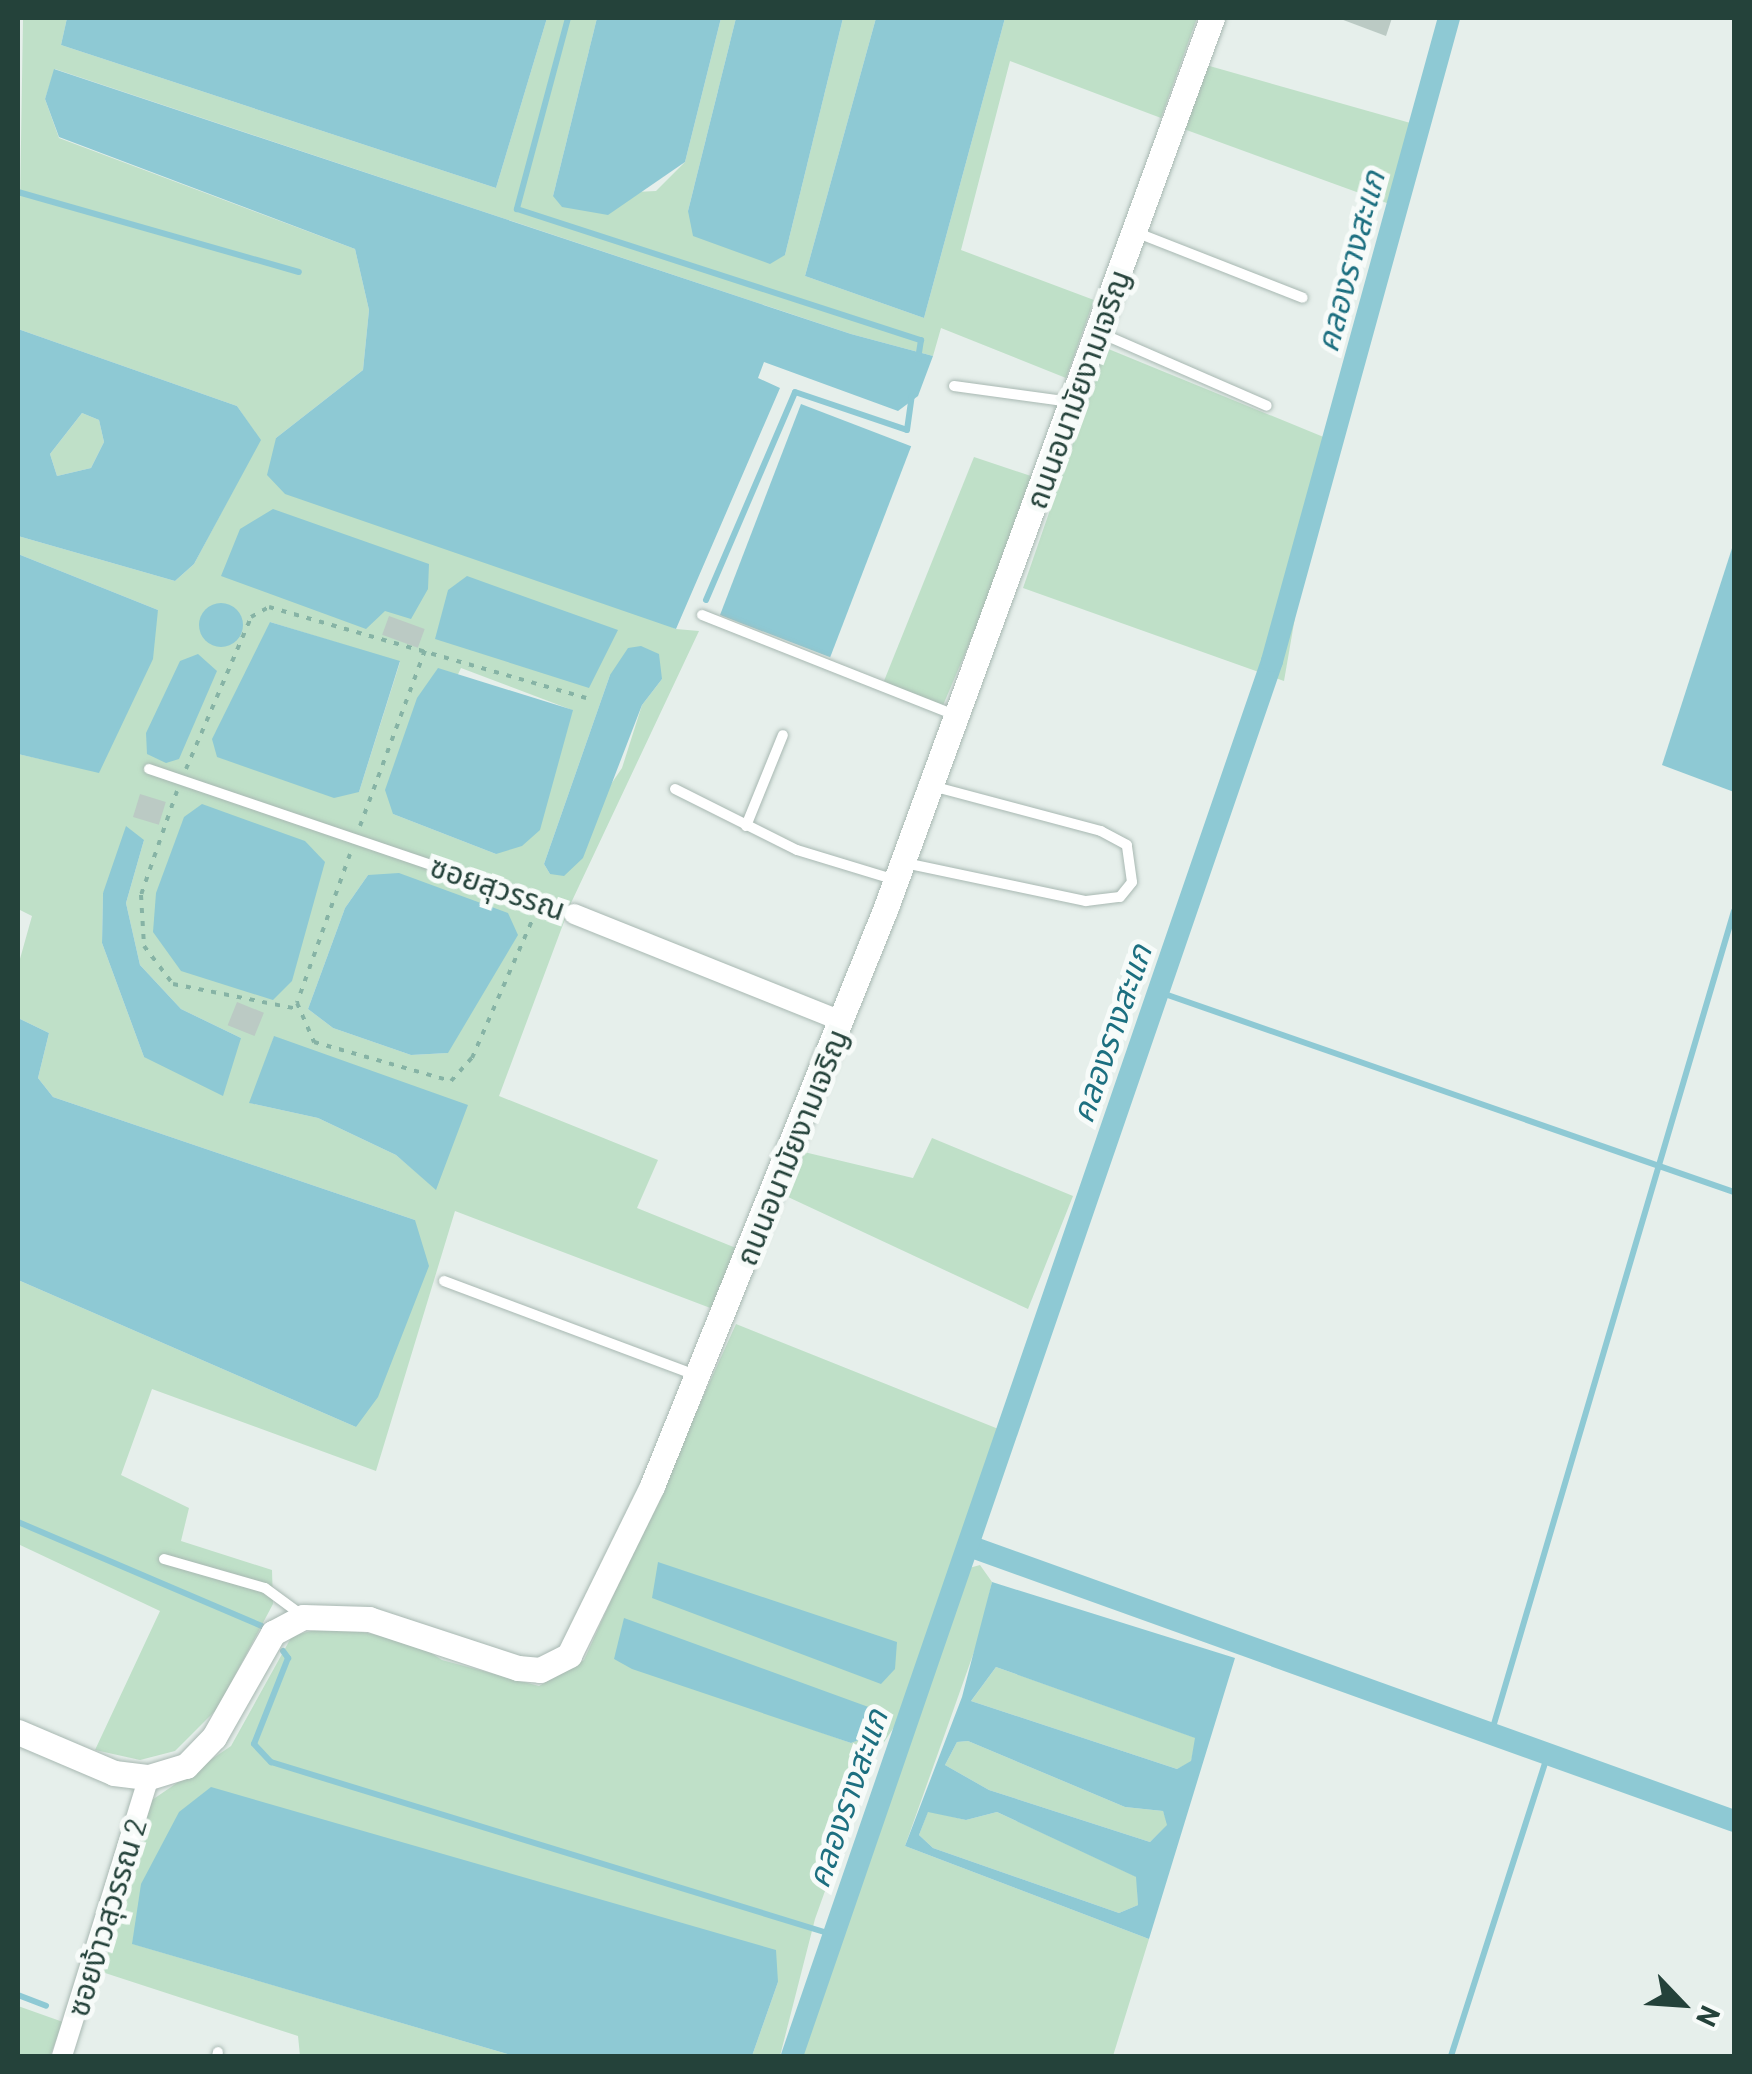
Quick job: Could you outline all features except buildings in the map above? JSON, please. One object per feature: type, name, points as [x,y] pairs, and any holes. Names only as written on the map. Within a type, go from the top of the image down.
[{"type":"street","name":"ถนนอนามัยงามเจริญ","points":[[303,1617],[368,1619],[518,1668],[556,1664],[581,1636],[698,1376],[841,1021],[1212,18]]},
{"type":"street","name":"ซอยสุวรรณ","points":[[574,914],[841,1021]]},
{"type":"street","points":[[18,1732],[114,1773],[149,1777],[186,1766],[214,1737],[272,1634],[303,1617]]},
{"type":"street","name":"ซอยง้าวสุวรรณ 2","points":[[62,2056],[149,1777]]},
{"type":"lane","points":[[1134,232],[1303,298]]},
{"type":"lane","points":[[1098,332],[1267,406]]},
{"type":"lane","points":[[954,386],[1073,402]]},
{"type":"lane","points":[[702,615],[957,716]]},
{"type":"lane","points":[[746,826],[783,735]]},
{"type":"lane","name":"ซอยสุวรรณ","points":[[149,768],[574,914]]},
{"type":"lane","points":[[675,790],[746,826],[899,871],[1086,901],[1120,897],[1132,882],[1127,845],[1100,830],[931,786]]},
{"type":"lane","points":[[444,1281],[698,1376]]},
{"type":"lane","points":[[164,1558],[266,1588],[303,1617]]},
{"type":"path","points":[[298,1009],[173,984],[144,946],[141,895],[182,779],[251,617],[269,607],[423,656],[586,698]]},
{"type":"path","points":[[426,648],[298,1009],[314,1042],[451,1081],[472,1058],[539,902]]},
{"type":"green space","points":[[23,18],[67,18],[61,45],[496,188],[547,18],[597,18],[553,196],[656,191],[685,162],[721,18],[736,18],[688,211],[785,255],[843,18],[876,18],[805,276],[924,318],[1005,18],[1197,18],[1161,118],[1010,61],[961,250],[1094,300],[1066,378],[941,328],[933,356],[851,334],[55,69],[45,99],[59,138],[355,249],[369,310],[363,370],[276,438],[676,629],[699,631],[571,903],[499,1096],[658,1160],[637,1208],[736,1248],[713,1309],[455,1211],[376,1471],[152,1389],[121,1475],[189,1508],[181,1541],[272,1570],[273,1604],[217,1709],[175,1751],[140,1760],[95,1750],[160,1611],[18,1544],[18,1280],[356,1427],[415,1220],[53,1097],[38,1078],[49,1033],[18,1018],[18,966],[32,916],[18,909],[18,754],[99,772],[158,610],[18,554],[18,536],[175,581],[194,564],[260,440],[237,406],[18,329]],"holes":[[[270,622],[400,662],[359,792]],[[461,668],[572,710],[496,854],[393,814]],[[610,675],[662,679],[642,705],[622,768],[550,874],[544,864]],[[144,840],[126,903],[140,965],[181,1009],[241,1038],[144,1057],[102,943],[103,893]],[[368,875],[448,1053],[411,1055],[333,1028],[308,1009],[345,908]],[[274,1037],[436,1189],[396,1155],[318,1118],[250,1103]]]},
{"type":"green space","points":[[1206,65],[1414,124],[1395,206],[1181,128]]},
{"type":"green space","points":[[1106,348],[1326,438],[1284,681],[1023,588]]},
{"type":"green space","points":[[82,413],[99,420],[104,442],[91,468],[57,476],[50,454]]},
{"type":"green space","points":[[974,457],[1031,476],[1030,501],[941,710],[884,681]]},
{"type":"green space","points":[[932,1138],[1073,1196],[1028,1309],[788,1197],[804,1152],[913,1178]]},
{"type":"green space","points":[[736,1324],[1001,1430],[954,1591],[946,1589],[898,1721],[871,1762],[815,1919],[780,2056],[752,2056],[778,1982],[133,1944],[514,2056],[300,2056],[298,2036],[102,1972],[152,1800],[231,1746],[292,1636],[330,1626],[414,1642],[442,1660],[539,1686],[584,1660]],"holes":[[[614,1659],[874,1709],[869,1735],[851,1743]]]},
{"type":"green space","points":[[980,1565],[992,1582],[980,1635],[905,1846],[1149,1939],[1113,2056],[799,2056],[969,1568]]},
{"type":"green space","points":[[996,1667],[1196,1738],[1191,1762],[1177,1769],[971,1701]]},
{"type":"green space","points":[[968,1741],[1125,1807],[1163,1811],[1168,1825],[1150,1842],[989,1790],[945,1765],[957,1742]]},
{"type":"green space","points":[[928,1811],[966,1820],[997,1812],[1137,1877],[1138,1905],[1119,1913],[933,1848],[919,1835]]},
{"type":"green space","points":[[18,2006],[63,2022],[50,2056],[18,2056]]},
{"type":"water","points":[[67,18],[547,18],[496,188],[61,45]]},
{"type":"water","points":[[597,18],[721,18],[685,162],[608,215],[562,207],[553,196]]},
{"type":"water","points":[[736,18],[843,18],[785,255],[770,264],[693,236],[688,211]]},
{"type":"water","points":[[876,18],[1005,18],[924,318],[805,276]]},
{"type":"water","points":[[54,69],[851,334],[933,356],[918,396],[898,411],[764,362],[758,378],[780,388],[676,629],[285,494],[267,475],[276,438],[363,370],[369,310],[355,249],[59,137],[45,99]]},
{"type":"water","points":[[18,329],[237,406],[261,440],[194,564],[175,581],[18,536]],"holes":[[[82,413],[99,420],[104,442],[91,468],[57,476],[50,454]]]},
{"type":"water","points":[[801,404],[911,446],[830,657],[720,615]]},
{"type":"water","points":[[273,509],[429,564],[428,589],[411,619],[385,611],[366,629],[221,576],[240,529]]},
{"type":"water","points":[[1734,542],[1734,792],[1662,765]]},
{"type":"water","points":[[18,554],[158,610],[153,659],[99,773],[18,754]]},
{"type":"water","points":[[467,576],[618,630],[589,688],[435,639],[448,590]]},
{"type":"water","points":[[221,603],[236,610],[243,625],[236,640],[221,647],[206,640],[199,625],[206,610]]},
{"type":"water","points":[[270,622],[400,661],[359,792],[334,798],[217,757],[212,739]]},
{"type":"water","points":[[641,646],[659,654],[662,679],[642,705],[583,858],[564,876],[550,874],[544,864],[610,675],[628,648]]},
{"type":"water","points":[[198,654],[217,671],[179,759],[166,763],[147,754],[146,733],[180,661]]},
{"type":"water","points":[[438,668],[573,710],[540,830],[522,846],[496,854],[393,814],[385,790],[417,698]]},
{"type":"water","points":[[202,804],[305,841],[325,862],[292,981],[273,1000],[181,971],[153,932],[156,893],[184,817]]},
{"type":"water","points":[[126,826],[144,840],[126,903],[140,965],[181,1009],[241,1038],[223,1096],[144,1057],[102,943],[103,893]]},
{"type":"water","points":[[399,873],[508,913],[518,935],[448,1053],[411,1055],[333,1028],[308,1009],[345,908],[368,875]]},
{"type":"water","points":[[18,1018],[49,1033],[38,1078],[53,1097],[415,1220],[429,1266],[378,1397],[356,1427],[18,1280]]},
{"type":"water","points":[[274,1036],[468,1105],[436,1190],[396,1155],[318,1118],[249,1103]]},
{"type":"water","points":[[658,1562],[897,1642],[895,1669],[881,1684],[652,1598]]},
{"type":"water","points":[[992,1582],[1235,1658],[1149,1939],[905,1846],[962,1697]],"holes":[[[996,1667],[1195,1738],[1191,1761],[1177,1769],[971,1701]],[[968,1741],[1125,1807],[1163,1811],[1167,1825],[1150,1842],[989,1790],[945,1765],[957,1742]],[[928,1812],[966,1820],[997,1812],[1136,1877],[1138,1905],[1119,1913],[933,1848],[919,1835]]]},
{"type":"water","points":[[624,1618],[874,1709],[869,1736],[851,1743],[632,1669],[614,1659]]},
{"type":"water","points":[[211,1787],[776,1950],[778,1982],[752,2056],[514,2056],[132,1944],[141,1884],[179,1812]]},
{"type":"waterway","points":[[568,18],[517,209],[921,340],[918,359]]},
{"type":"waterway","name":"คลองรางสะแก","points":[[792,2056],[1272,661],[1449,18]]},
{"type":"waterway","points":[[18,192],[299,272]]},
{"type":"waterway","points":[[706,600],[795,392],[907,430],[912,396]]},
{"type":"waterway","points":[[1491,1734],[1734,911]]},
{"type":"waterway","points":[[1159,992],[1734,1192]]},
{"type":"waterway","points":[[18,1522],[262,1626]]},
{"type":"waterway","points":[[969,1546],[1734,1821]]},
{"type":"waterway","points":[[283,1651],[288,1658],[254,1744],[271,1762],[834,1935]]},
{"type":"waterway","points":[[1451,2056],[1548,1754]]},
{"type":"waterway","points":[[18,1995],[46,2006]]}]
